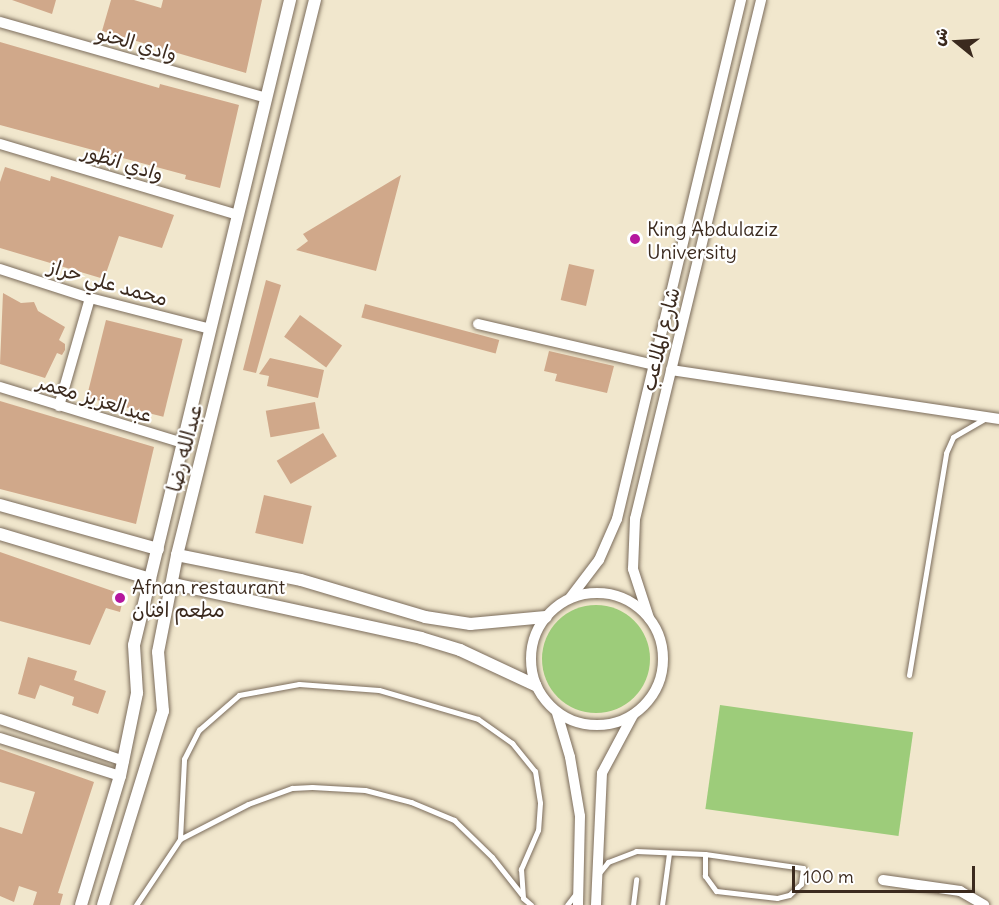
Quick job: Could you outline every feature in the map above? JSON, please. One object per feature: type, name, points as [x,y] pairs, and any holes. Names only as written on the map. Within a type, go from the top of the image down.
[{"type":"street","name":"عبدالله رضا","points":[[81,905],[124,761],[137,693],[134,645],[158,549],[207,328],[290,0]]},
{"type":"street","name":"عبدالله رضا","points":[[103,905],[164,711],[158,652],[174,584],[177,555],[315,0]]},
{"type":"street","name":"شارع الملاعب","points":[[570,598],[599,560],[617,519],[741,0]]},
{"type":"street","name":"شارع الملاعب","points":[[649,618],[633,569],[635,519],[761,0]]},
{"type":"street","name":"وادي الحنو","points":[[0,22],[264,97]]},
{"type":"street","name":"وادي انظور","points":[[0,144],[235,214]]},
{"type":"street","name":"محمد علي حراز","points":[[0,269],[90,298],[207,328]]},
{"type":"street","points":[[59,406],[90,298]]},
{"type":"street","points":[[478,324],[654,365]]},
{"type":"street","points":[[671,370],[695,377],[994,418]]},
{"type":"street","name":"عبدالعزيز معمر","points":[[0,387],[180,442]]},
{"type":"street","points":[[0,505],[158,549]]},
{"type":"street","points":[[0,534],[150,579]]},
{"type":"street","points":[[177,555],[301,580],[425,617],[470,624],[546,617]]},
{"type":"street","points":[[174,584],[422,638],[460,650],[535,685],[557,713],[570,757],[580,816],[578,905]]},
{"type":"street","points":[[535,685],[531,649],[546,617],[570,598],[591,593],[613,595],[633,603],[649,618],[659,637],[663,659],[660,680],[650,700],[633,714],[615,723],[595,726],[575,722],[557,713]]},
{"type":"street","points":[[596,905],[602,773],[633,714]]},
{"type":"street","points":[[0,719],[124,761]]},
{"type":"street","points":[[0,738],[120,776]]},
{"type":"street","points":[[883,880],[960,891],[984,905]]},
{"type":"lane","points":[[909,675],[946,453],[953,437],[994,418]]},
{"type":"lane","points":[[180,839],[184,759],[199,730],[239,695],[299,684],[379,690],[478,718],[512,742],[535,771],[538,830],[521,869],[523,898]]},
{"type":"lane","points":[[136,905],[180,839],[248,804],[292,788],[365,790],[411,802],[454,820],[492,857],[530,905]]},
{"type":"lane","points":[[662,905],[669,853]]},
{"type":"lane","points":[[596,876],[608,862],[624,854],[705,854],[803,867],[801,884],[789,895],[777,898],[716,891],[705,876],[705,854]]},
{"type":"lane","points":[[633,905],[636,879]]},
{"type":"lane","points":[[567,905],[579,891]]},
{"type":"green space","points":[[596,605],[617,609],[634,621],[646,638],[650,659],[646,680],[634,697],[617,709],[596,713],[575,709],[558,697],[546,680],[542,659],[546,638],[558,621],[575,609]]},
{"type":"green space","points":[[720,705],[913,732],[898,836],[705,809]]},
{"type":"building","points":[[12,0],[56,0],[52,14]]},
{"type":"building","points":[[111,0],[134,0],[161,8],[163,0],[262,0],[246,73],[102,31]]},
{"type":"building","points":[[0,42],[159,88],[160,84],[239,105],[220,188],[185,179],[186,175],[0,125]]},
{"type":"building","points":[[5,167],[50,181],[51,176],[174,215],[162,248],[119,236],[104,279],[0,248],[0,182]]},
{"type":"building","points":[[401,175],[376,271],[296,250],[308,241],[303,234]]},
{"type":"building","points":[[569,264],[594,270],[586,306],[561,300]]},
{"type":"building","points":[[266,280],[281,285],[256,373],[243,370]]},
{"type":"building","points":[[3,293],[21,303],[34,302],[38,311],[65,327],[59,340],[65,344],[65,350],[62,355],[57,353],[45,378],[0,364]]},
{"type":"building","points":[[365,304],[499,340],[496,353],[361,318]]},
{"type":"building","points":[[300,315],[342,346],[326,367],[284,337]]},
{"type":"building","points":[[106,320],[183,339],[163,417],[87,398]]},
{"type":"building","points":[[549,351],[614,366],[607,393],[555,381],[557,374],[544,371]]},
{"type":"building","points":[[270,358],[324,370],[318,398],[267,386],[269,376],[259,374]]},
{"type":"building","points":[[0,401],[154,447],[136,524],[0,489]]},
{"type":"building","points":[[315,402],[320,429],[270,437],[266,411]]},
{"type":"building","points":[[323,433],[337,456],[291,484],[277,461]]},
{"type":"building","points":[[264,495],[312,506],[303,544],[255,533]]},
{"type":"building","points":[[0,552],[124,595],[120,612],[106,608],[90,645],[0,621]]},
{"type":"building","points":[[28,657],[77,671],[74,680],[106,691],[98,714],[72,705],[74,697],[40,685],[35,699],[18,694]]},
{"type":"building","points":[[0,749],[94,782],[58,893],[63,894],[60,905],[33,905],[37,892],[19,886],[14,902],[0,896],[0,827],[22,834],[35,792],[0,782]]},
{"type":"place","name":"King Abdulaziz University","points":[[635,239]]},
{"type":"place","name":"Afnan restaurant مطعم افنان","points":[[120,598]]}]
